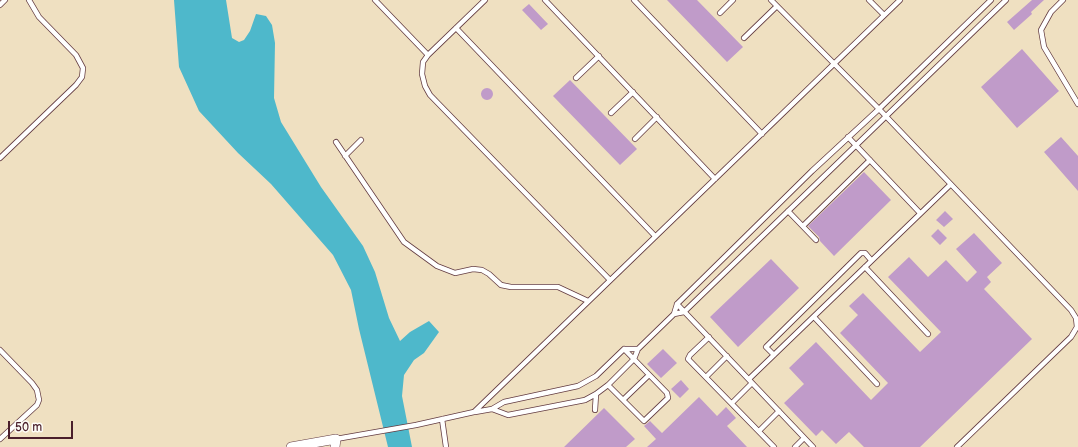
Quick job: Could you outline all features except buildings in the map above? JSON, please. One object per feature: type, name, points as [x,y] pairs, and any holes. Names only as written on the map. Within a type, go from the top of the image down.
[{"type":"street","points":[[291,447],[336,443]]},
{"type":"lane","points":[[0,5],[5,0]]},
{"type":"lane","points":[[0,158],[76,85],[82,77],[83,68],[76,55],[39,17],[29,0]]},
{"type":"lane","points":[[375,0],[428,55]]},
{"type":"lane","points":[[485,0],[428,55],[423,62],[422,74],[425,86],[430,95],[610,280]]},
{"type":"lane","points":[[545,0],[715,179]]},
{"type":"lane","points":[[634,0],[762,134]]},
{"type":"lane","points":[[720,13],[733,0]]},
{"type":"lane","points":[[771,0],[879,109],[1071,310],[1076,318],[1077,327],[1071,337],[957,447]]},
{"type":"lane","points":[[869,0],[884,16]]},
{"type":"lane","points":[[474,412],[900,0]]},
{"type":"lane","points":[[492,409],[508,415],[585,400],[608,385],[634,359],[638,349],[674,314],[677,304],[812,171],[879,109],[991,0]]},
{"type":"lane","points":[[674,314],[684,312],[1006,0]]},
{"type":"lane","points":[[1063,0],[1051,12],[1040,30],[1044,47],[1078,104]]},
{"type":"lane","points":[[744,38],[777,6]]},
{"type":"lane","points":[[456,28],[656,236]]},
{"type":"lane","points":[[576,78],[599,56]]},
{"type":"lane","points":[[611,113],[633,92]]},
{"type":"lane","points":[[635,139],[656,117]]},
{"type":"lane","points":[[848,137],[920,213]]},
{"type":"lane","points":[[346,156],[361,140]]},
{"type":"lane","points":[[336,142],[404,242],[438,266],[455,273],[473,269],[482,270],[501,285],[511,287],[558,287],[588,301]]},
{"type":"lane","points":[[803,226],[870,160]]},
{"type":"lane","points":[[732,403],[774,355],[950,185]]},
{"type":"lane","points":[[788,211],[816,240]]},
{"type":"lane","points":[[774,355],[766,347],[861,253],[865,253],[871,260]]},
{"type":"lane","points":[[865,267],[928,334]]},
{"type":"lane","points":[[677,304],[813,447]]},
{"type":"lane","points":[[814,316],[877,384]]},
{"type":"lane","points":[[709,337],[688,357],[774,447]]},
{"type":"lane","points":[[336,443],[380,431],[492,409],[504,402],[578,386],[596,376],[624,349],[638,349]]},
{"type":"lane","points":[[608,385],[644,421],[668,398],[668,395],[624,349]]},
{"type":"lane","points":[[0,350],[37,390],[39,400],[36,405],[0,439]]},
{"type":"lane","points":[[706,377],[727,356]]},
{"type":"lane","points":[[623,400],[649,375]]},
{"type":"lane","points":[[595,410],[596,394]]},
{"type":"lane","points":[[759,431],[779,411]]},
{"type":"lane","points":[[442,420],[446,447]]},
{"type":"lane","points":[[795,447],[804,438]]},
{"type":"water","points":[[174,0],[226,0],[232,38],[239,42],[244,40],[250,31],[256,14],[266,16],[272,25],[275,43],[274,98],[281,122],[321,187],[363,246],[375,272],[389,318],[400,341],[410,332],[429,321],[439,332],[424,353],[414,360],[404,375],[402,396],[412,447],[388,447],[351,290],[333,255],[271,184],[238,153],[199,111],[179,67]]}]
